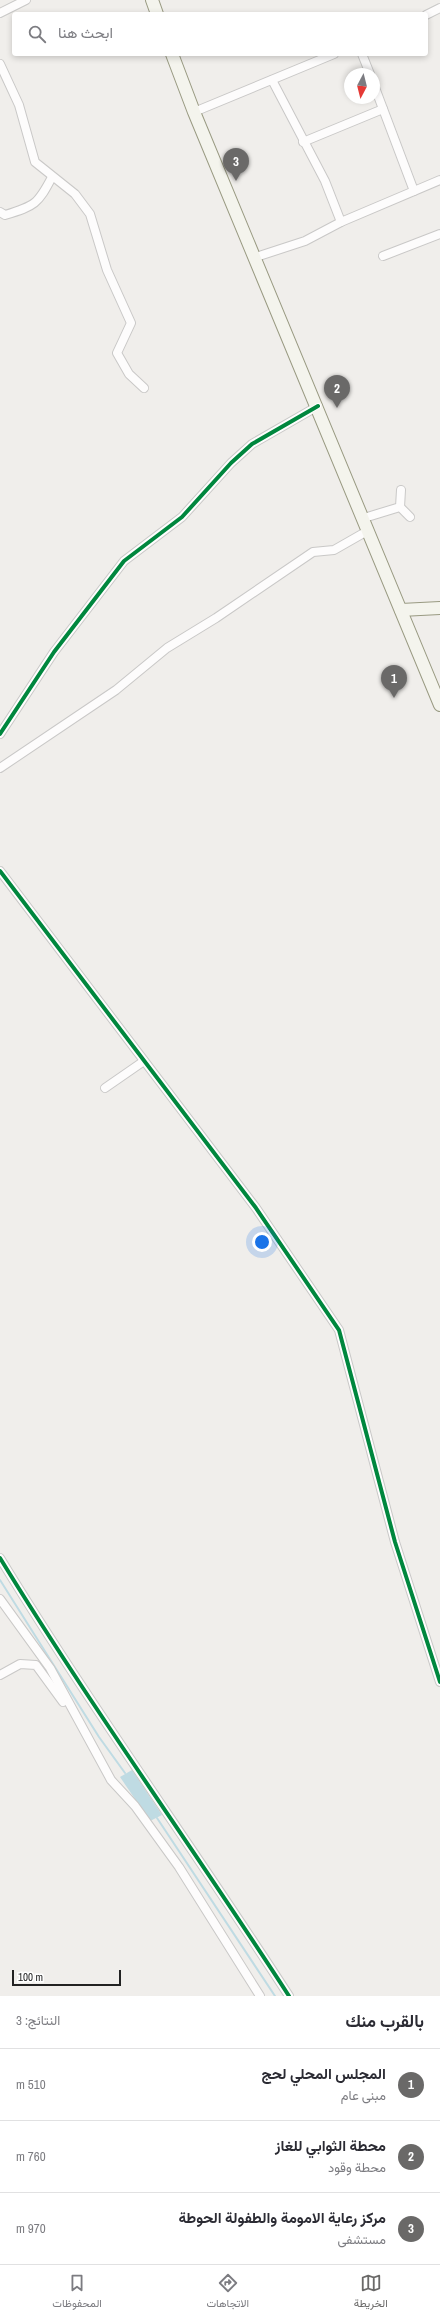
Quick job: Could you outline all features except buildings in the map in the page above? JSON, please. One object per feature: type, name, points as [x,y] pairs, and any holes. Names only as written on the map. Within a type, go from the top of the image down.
[{"type":"main road","points":[[152,0],[156,12]]},
{"type":"main road","points":[[173,56],[194,112],[318,406],[440,705]]},
{"type":"main road","points":[[401,610],[440,608]]},
{"type":"street","points":[[0,13],[24,1]]},
{"type":"street","points":[[428,13],[440,8]]},
{"type":"street","points":[[194,112],[329,56]]},
{"type":"street","points":[[363,56],[368,68]]},
{"type":"street","points":[[0,64],[19,105],[35,162],[75,194],[90,214],[107,270],[131,323],[117,353],[129,374],[144,388]]},
{"type":"street","points":[[272,80],[303,142],[325,181],[341,222]]},
{"type":"street","points":[[380,101],[414,191]]},
{"type":"street","points":[[303,142],[383,109]]},
{"type":"street","points":[[0,212],[5,215],[24,209],[40,199],[52,177]]},
{"type":"street","points":[[256,257],[305,241],[341,222],[440,180]]},
{"type":"street","points":[[383,256],[440,234]]},
{"type":"street","points":[[0,734],[54,652],[124,561],[182,517],[231,463],[252,444],[318,406]]},
{"type":"street","points":[[401,490],[400,507],[410,517]]},
{"type":"street","points":[[364,518],[400,507]]},
{"type":"street","points":[[0,768],[116,690],[167,648],[216,618],[313,552],[334,550],[369,530]]},
{"type":"street","points":[[0,871],[256,1208],[339,1330],[395,1542],[440,1682]]},
{"type":"street","points":[[104,1088],[144,1061]]},
{"type":"street","points":[[0,1558],[45,1632],[133,1764],[215,1882],[288,1996]]},
{"type":"street","points":[[0,1599],[50,1668],[72,1711],[111,1780],[135,1806],[179,1867],[260,1996]]},
{"type":"street","points":[[36,1665],[41,1656]]},
{"type":"street","points":[[0,1675],[20,1664],[36,1665]]},
{"type":"street","points":[[36,1665],[62,1701],[72,1711]]},
{"type":"water","points":[[132,1770],[162,1815],[150,1821],[120,1777]]},
{"type":"waterway","points":[[0,1580],[99,1737],[125,1773]]},
{"type":"waterway","points":[[157,1818],[275,1996]]},
{"type":"cycle path","points":[[0,734],[54,652],[124,561],[182,517],[231,463],[252,444],[318,406]]},
{"type":"cycle path","points":[[0,871],[256,1208],[339,1330],[395,1542],[440,1682]]},
{"type":"cycle path","points":[[0,1558],[70,1669],[217,1886],[289,1996]]},
{"type":"place","name":"مركز رعاية الامومة والطفولة الحوطة","points":[[236,181]]},
{"type":"place","name":"محطة الثوابي للغاز","points":[[337,408]]},
{"type":"place","name":"المجلس المحلي لحج","points":[[394,698]]}]
